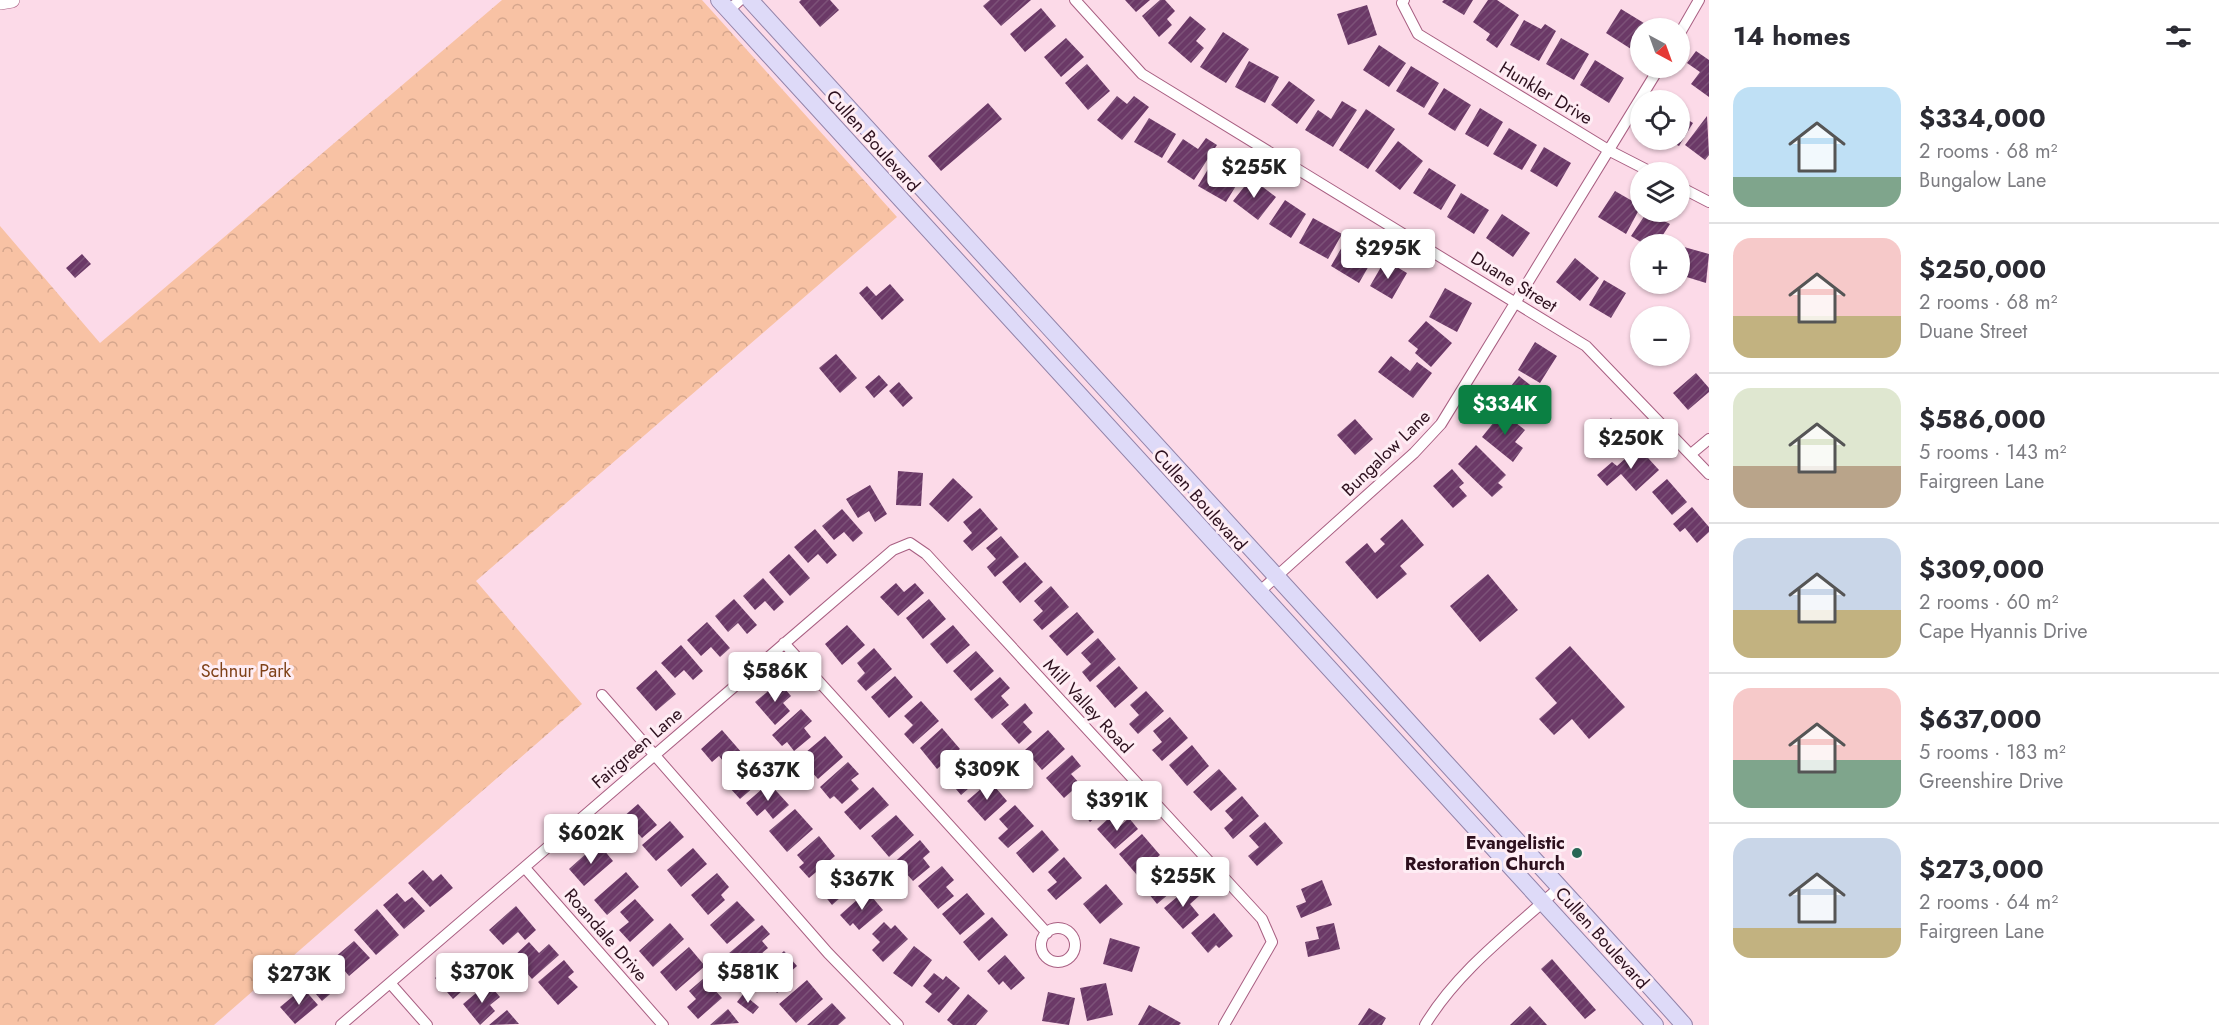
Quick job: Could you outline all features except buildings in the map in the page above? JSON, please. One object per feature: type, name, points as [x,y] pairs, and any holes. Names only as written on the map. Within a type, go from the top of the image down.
[{"type":"main road","points":[[0,2],[12,0]]},
{"type":"main road","name":"Cullen Boulevard","points":[[750,0],[1097,376],[1425,740],[1561,886],[1683,1025]]},
{"type":"main road","name":"Cullen Boulevard","points":[[729,3],[897,196],[1076,394],[1655,1025]]},
{"type":"main road","points":[[897,196],[915,179]]},
{"type":"main road","points":[[1076,394],[1097,376]]},
{"type":"main road","points":[[1407,755],[1425,740]]},
{"type":"street","name":"Duane Street","points":[[1075,0],[1142,74],[1586,346],[1709,474]]},
{"type":"street","name":"Hunkler Drive","points":[[1404,0],[1402,3],[1418,34],[1631,162]]},
{"type":"street","points":[[1689,18],[1699,0]]},
{"type":"street","name":"Bungalow Lane","points":[[1258,593],[1428,440],[1453,407],[1653,78]]},
{"type":"street","points":[[1690,192],[1709,202]]},
{"type":"street","points":[[1691,454],[1709,439]]},
{"type":"street","name":"Mill Valley Road","points":[[903,546],[910,543],[926,554],[1262,919],[1272,942],[1224,1025]]},
{"type":"street","name":"Fairgreen Lane","points":[[340,1025],[893,550],[903,546]]},
{"type":"street","points":[[784,643],[1047,933]]},
{"type":"street","points":[[602,695],[828,953],[898,1025]]},
{"type":"street","name":"Roandale Drive","points":[[525,867],[663,1025]]},
{"type":"street","points":[[1425,1025],[1437,1006],[1467,970],[1561,886]]},
{"type":"street","points":[[390,982],[427,1025]]},
{"type":"green space","name":"Schnur Park","points":[[502,0],[702,0],[897,217],[476,581],[582,704],[214,1025],[0,1025],[0,226],[100,343]]},
{"type":"place","name":"Evangelistic Restoration Church","points":[[1577,853]]}]
